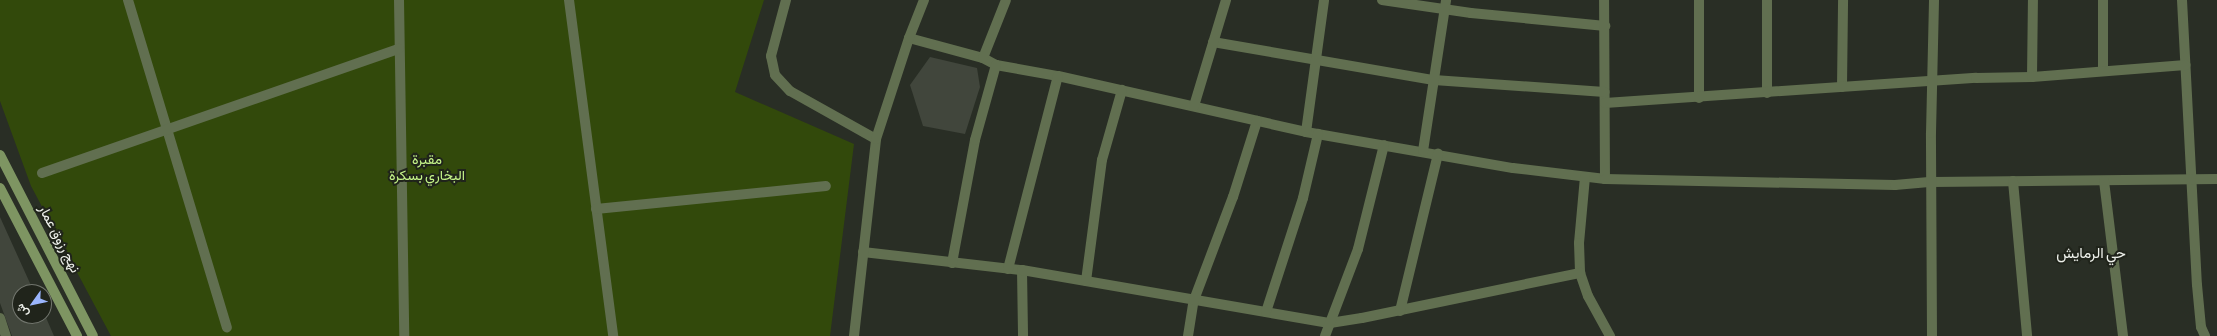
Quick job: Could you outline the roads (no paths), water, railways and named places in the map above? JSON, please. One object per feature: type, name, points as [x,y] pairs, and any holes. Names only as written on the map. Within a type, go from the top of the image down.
[{"type":"main road","name":"نهج رزوق عمار","points":[[0,155],[94,336]]},
{"type":"main road","name":"نهج رزوق عمار","points":[[0,188],[77,336]]},
{"type":"street","points":[[128,0],[227,327]]},
{"type":"street","points":[[399,0],[404,336]]},
{"type":"street","points":[[569,0],[613,336]]},
{"type":"street","points":[[786,0],[771,56],[775,75],[790,91],[876,139]]},
{"type":"street","points":[[854,336],[876,139],[909,38],[924,0]]},
{"type":"street","points":[[983,58],[1006,0]]},
{"type":"street","points":[[1194,106],[1226,0]]},
{"type":"street","points":[[1306,132],[1324,0]]},
{"type":"street","points":[[1382,0],[1445,5],[1605,26]]},
{"type":"street","points":[[1604,0],[1605,179]]},
{"type":"street","points":[[1699,0],[1700,98]]},
{"type":"street","points":[[1767,0],[1767,93]]},
{"type":"street","points":[[1842,87],[1843,0]]},
{"type":"street","points":[[1932,336],[1932,81],[1934,0]]},
{"type":"street","points":[[2032,77],[2033,0]]},
{"type":"street","points":[[2103,0],[2103,71]]},
{"type":"street","points":[[2182,0],[2199,314],[2205,336]]},
{"type":"street","points":[[1423,151],[1445,5]]},
{"type":"street","points":[[909,38],[983,58],[996,65],[1058,76],[1306,132],[1423,151],[1513,168],[1585,177],[1605,179],[1895,185],[1932,182],[2217,179]]},
{"type":"street","points":[[1213,42],[1434,80],[1605,92]]},
{"type":"street","points":[[42,173],[400,49]]},
{"type":"street","points":[[952,263],[975,140],[996,65]]},
{"type":"street","points":[[1605,103],[1700,98],[1932,81],[2032,77],[2186,65]]},
{"type":"street","points":[[1008,269],[1058,76]]},
{"type":"street","points":[[1086,281],[1102,160],[1122,90]]},
{"type":"street","points":[[1188,336],[1194,300],[1233,197],[1257,121]]},
{"type":"street","points":[[1266,312],[1303,198],[1318,134]]},
{"type":"street","points":[[1325,336],[1358,249],[1384,145]]},
{"type":"street","points":[[1400,311],[1438,154]]},
{"type":"street","points":[[1585,177],[1579,243],[1580,273],[1588,296],[1610,336]]},
{"type":"street","points":[[2013,181],[2027,336]]},
{"type":"street","points":[[2104,181],[2123,336]]},
{"type":"street","points":[[596,209],[826,186]]},
{"type":"street","points":[[863,252],[1022,270],[1330,323],[1400,311],[1580,273]]},
{"type":"street","points":[[1022,270],[1023,336]]},
{"type":"street","points":[[0,318],[6,336]]},
{"type":"district","name":"حي الرمايش","points":[[2091,254]]},
{"type":"park label","name":"مقبرة البخاري بسكرة","points":[[427,168]]}]
